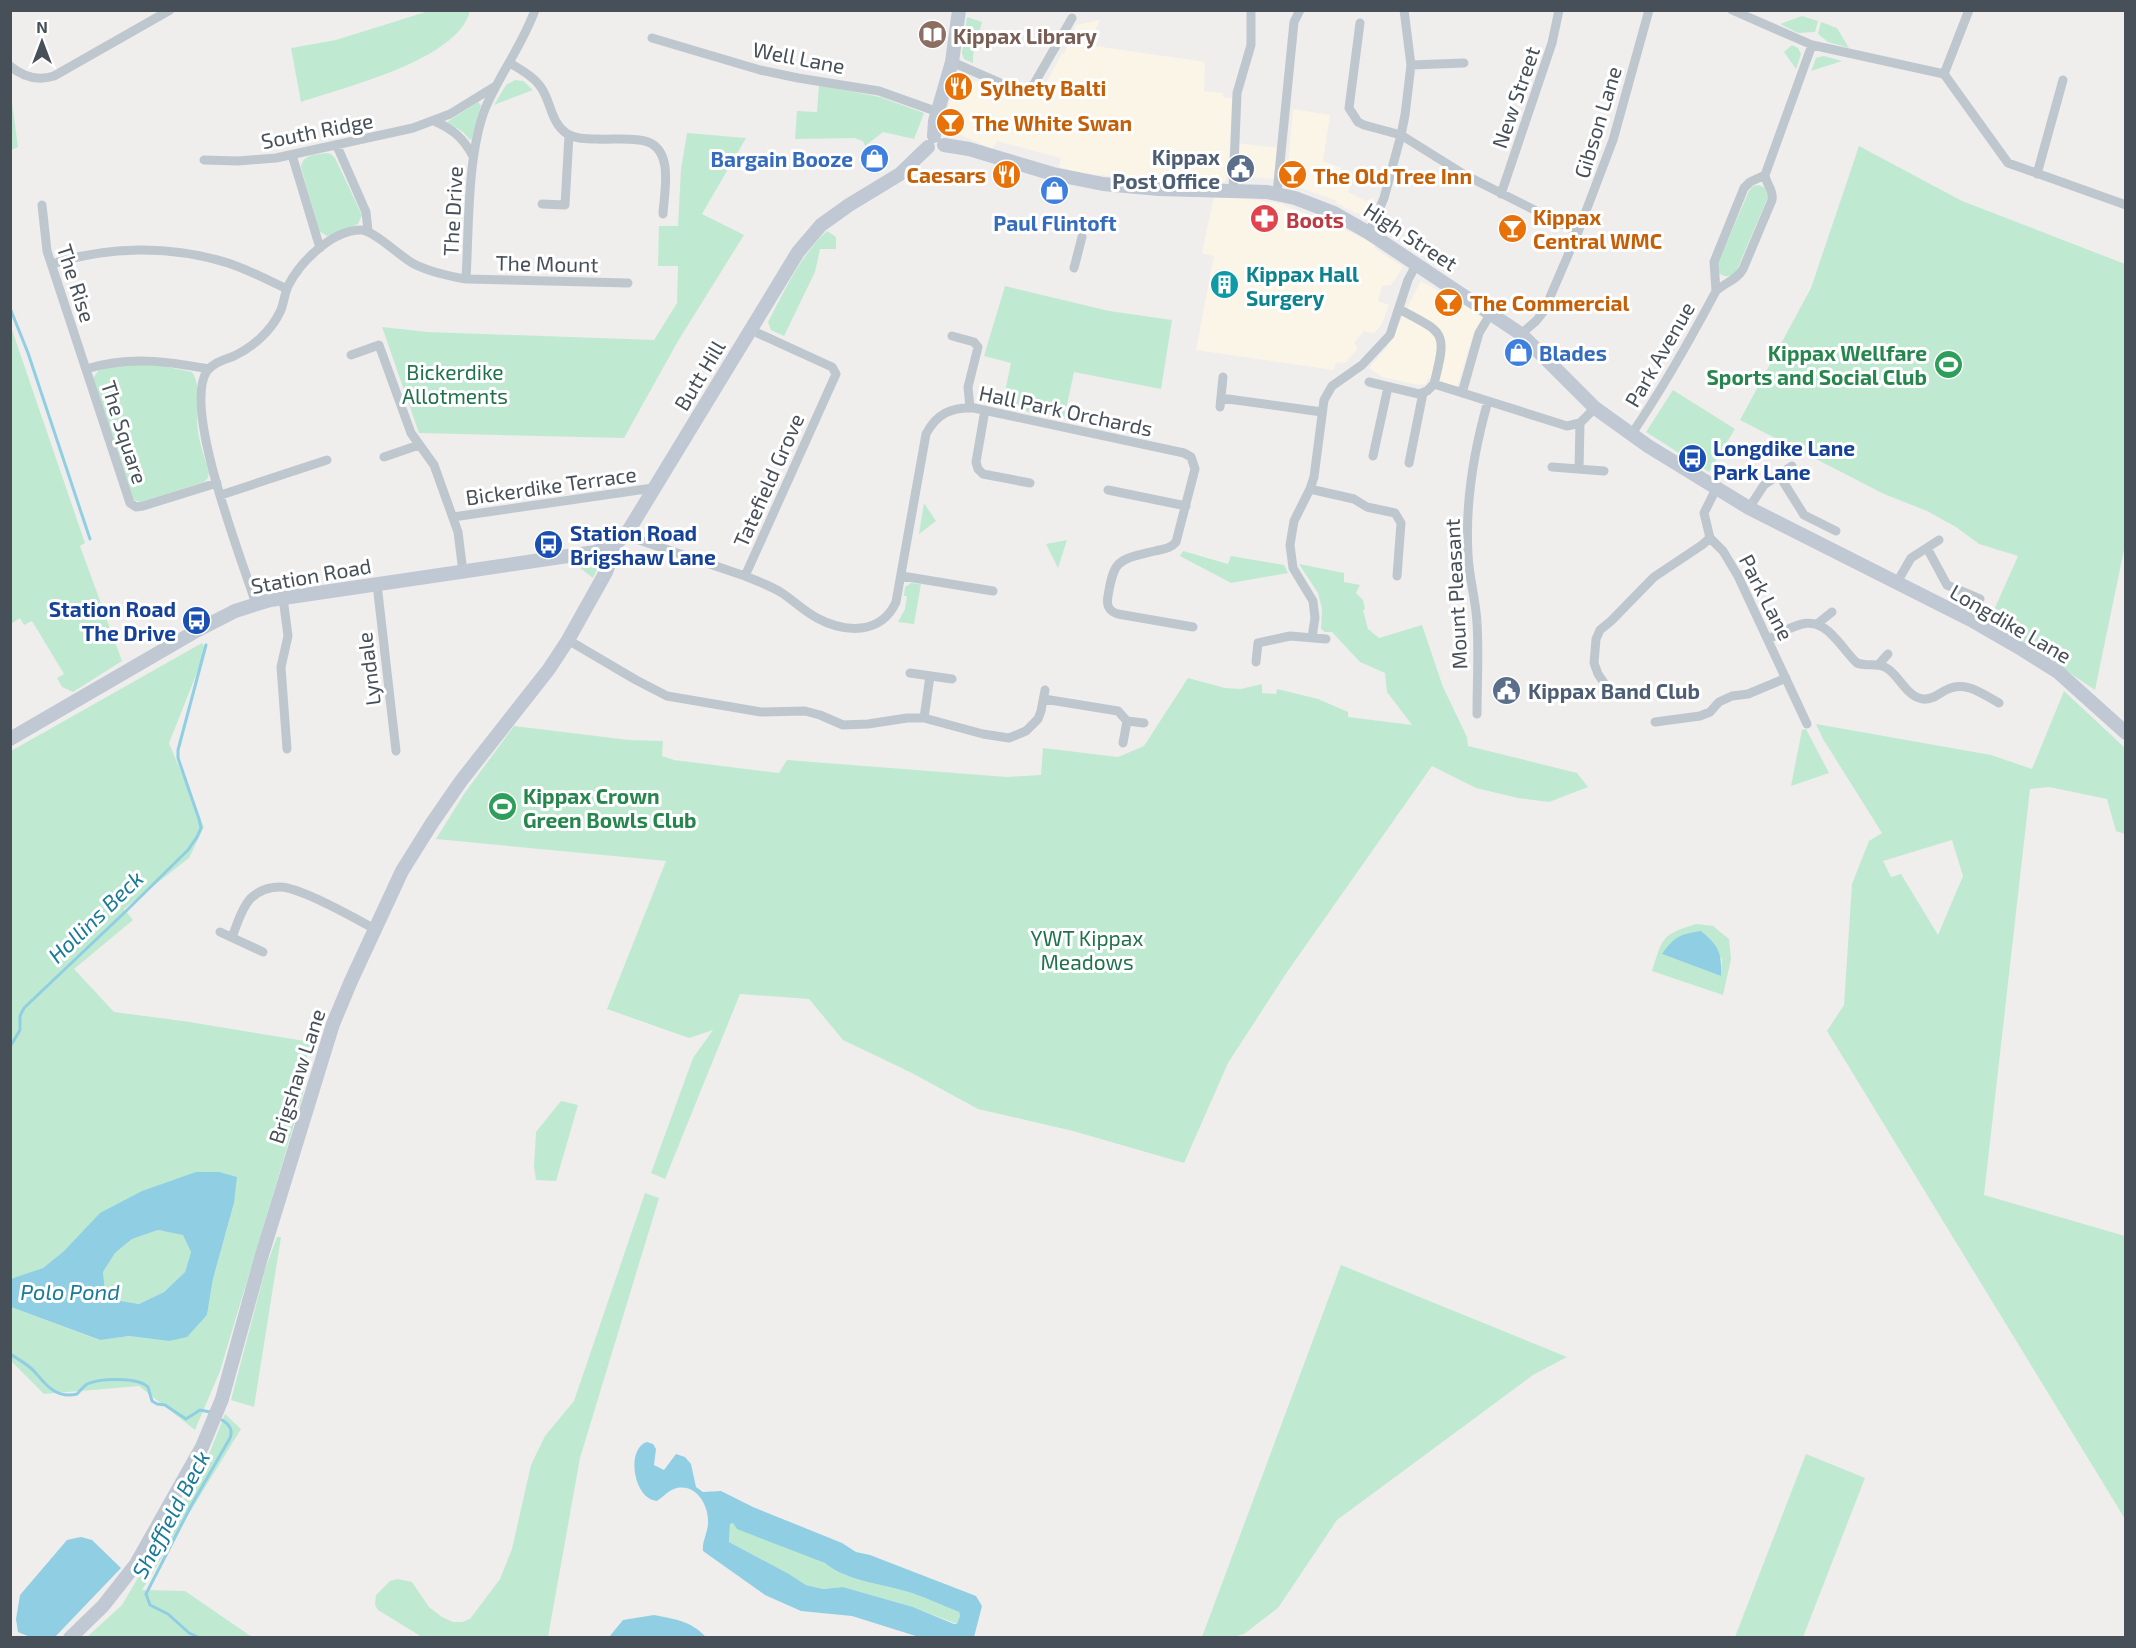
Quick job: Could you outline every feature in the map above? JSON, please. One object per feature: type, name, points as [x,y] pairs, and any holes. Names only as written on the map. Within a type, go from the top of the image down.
[{"type":"street","points":[[10,66],[21,74],[35,78],[54,76],[170,10]]},
{"type":"street","name":"The Drive","points":[[368,231],[413,263],[434,272],[466,279],[473,156],[484,111],[495,87],[528,31],[535,10]]},
{"type":"street","points":[[936,143],[934,124],[952,62],[959,10]]},
{"type":"street","points":[[1233,190],[1237,93],[1251,45],[1251,10]]},
{"type":"street","points":[[1277,194],[1294,22],[1300,10]]},
{"type":"street","points":[[1369,233],[1384,198],[1401,135],[1411,65],[1404,10]]},
{"type":"street","name":"New Street","points":[[1501,194],[1552,44],[1559,10]]},
{"type":"street","name":"Gibson Lane","points":[[1521,334],[1545,310],[1578,232],[1613,140],[1649,10]]},
{"type":"street","points":[[1732,10],[1812,45],[1944,74],[2008,163],[2126,205]]},
{"type":"street","points":[[1944,74],[1969,10]]},
{"type":"street","points":[[952,62],[1015,90],[1027,89],[1034,84],[1072,18]]},
{"type":"street","points":[[1360,23],[1349,104],[1350,113],[1364,125],[1401,135],[1465,175],[1578,232]]},
{"type":"street","name":"Well Lane","points":[[652,38],[779,74],[879,91],[938,112]]},
{"type":"street","points":[[1765,174],[1812,45]]},
{"type":"street","points":[[510,63],[541,86],[555,121],[569,135],[583,139],[641,141],[655,146],[665,166],[663,214]]},
{"type":"street","points":[[1411,65],[1464,63]]},
{"type":"street","points":[[2037,174],[2063,80]]},
{"type":"street","name":"South Ridge","points":[[204,160],[257,160],[337,146],[434,121],[458,110],[495,87]]},
{"type":"street","points":[[434,121],[457,133],[473,156]]},
{"type":"street","points":[[542,204],[565,205],[569,135]]},
{"type":"street","name":"High Street","points":[[936,143],[969,149],[1053,174],[1103,184],[1277,194],[1320,206],[1369,233],[1521,334],[1595,408],[1631,435]]},
{"type":"street","name":"Butt Hill","points":[[611,547],[627,533],[798,252],[821,225],[900,174],[936,143]]},
{"type":"street","points":[[256,604],[205,441],[201,412],[202,384],[214,364],[244,351],[263,336],[281,310],[287,289],[300,267],[320,248],[352,231],[368,231],[366,212],[337,146]]},
{"type":"street","points":[[292,155],[320,248]]},
{"type":"street","name":"Park Avenue","points":[[1631,435],[1682,356],[1716,291],[1741,274],[1773,195],[1765,174],[1749,182],[1744,188],[1714,262],[1716,291]]},
{"type":"street","name":"The Rise","points":[[42,205],[44,236],[86,369]]},
{"type":"street","points":[[1074,268],[1082,237]]},
{"type":"street","points":[[52,264],[113,251],[159,251],[193,255],[227,263],[287,289]]},
{"type":"street","points":[[1312,637],[1315,618],[1312,602],[1293,568],[1290,545],[1294,521],[1314,477],[1324,400],[1332,386],[1362,365],[1390,335],[1408,280],[1416,265]]},
{"type":"street","name":"The Mount","points":[[466,279],[628,283]]},
{"type":"street","points":[[1399,309],[1433,327],[1438,333],[1443,348],[1434,384],[1423,393],[1409,463]]},
{"type":"street","points":[[1462,393],[1479,333],[1491,313]]},
{"type":"street","name":"Tatefield Grove","points":[[627,533],[630,537],[745,576],[836,374],[832,367],[751,330]]},
{"type":"street","points":[[952,336],[974,342],[978,347],[968,387],[970,408]]},
{"type":"street","points":[[351,355],[379,345],[411,433],[434,465],[459,537],[463,572]]},
{"type":"street","name":"The Square","points":[[209,369],[166,361],[137,360],[107,363],[86,369],[128,500],[132,505],[143,507],[217,483]]},
{"type":"street","points":[[1223,376],[1220,402],[1322,412]]},
{"type":"street","points":[[1369,381],[1423,393]]},
{"type":"street","points":[[1434,384],[1561,424],[1580,423],[1595,408]]},
{"type":"street","points":[[1373,456],[1388,387]]},
{"type":"street","name":"Mount Pleasant","points":[[1478,714],[1477,623],[1467,532],[1472,481],[1488,401]]},
{"type":"street","name":"Hall Park Orchards","points":[[745,576],[782,593],[817,618],[832,624],[856,629],[873,626],[887,616],[896,602],[902,576],[926,434],[942,414],[958,408],[985,410],[1184,453],[1194,461],[1195,469],[1186,506]]},
{"type":"street","points":[[985,410],[976,462],[978,469],[983,474],[1030,483]]},
{"type":"street","points":[[1579,469],[1580,423]]},
{"type":"street","name":"Longdike Lane","points":[[1631,435],[1749,508],[1971,620],[2041,660],[2126,732]]},
{"type":"street","points":[[384,458],[419,446]]},
{"type":"street","points":[[221,495],[327,460]]},
{"type":"street","points":[[1749,508],[1764,485],[1792,466]]},
{"type":"street","points":[[1552,467],[1604,471]]},
{"type":"street","points":[[1779,475],[1804,515],[1836,531]]},
{"type":"street","name":"Bickerdike Terrace","points":[[453,517],[653,488]]},
{"type":"street","points":[[1310,489],[1354,499],[1367,507],[1395,513],[1401,523],[1397,576]]},
{"type":"street","points":[[1608,690],[1594,663],[1596,639],[1600,630],[1654,577],[1710,538],[1704,513],[1716,489]]},
{"type":"street","points":[[1108,490],[1186,506],[1178,538],[1173,546],[1118,563],[1112,572],[1107,602],[1110,610],[1118,614],[1193,627]]},
{"type":"street","name":"Park Lane","points":[[1710,538],[1727,557],[1807,724]]},
{"type":"street","points":[[1896,584],[1911,558],[1940,540]]},
{"type":"street","name":"Station Road","points":[[10,739],[195,631],[256,604],[595,552],[611,547]]},
{"type":"street","name":"Brigshaw Lane","points":[[70,1638],[103,1606],[136,1564],[155,1534],[206,1439],[222,1399],[261,1258],[333,1024],[402,871],[461,781],[549,669],[568,640],[606,572],[611,547]]},
{"type":"street","name":"Longdike Lane","points":[[1927,548],[1947,585],[1980,599]]},
{"type":"street","points":[[902,576],[993,591]]},
{"type":"street","name":"Lyndale","points":[[377,584],[396,751]]},
{"type":"street","points":[[284,598],[288,636],[281,670],[287,749]]},
{"type":"street","points":[[1817,624],[1832,612]]},
{"type":"street","points":[[1768,639],[1805,622],[1817,624],[1828,630],[1857,663],[1878,665],[1888,669],[1907,690],[1918,698],[1928,699],[1962,685],[1999,703]]},
{"type":"street","points":[[1256,662],[1258,643],[1290,636],[1326,639]]},
{"type":"street","points":[[568,640],[667,696],[761,712],[805,711],[843,725],[924,718],[983,734],[1009,738],[1032,726],[1041,711],[1044,694],[1118,711],[1127,721],[1144,723]]},
{"type":"street","points":[[1878,665],[1888,654]]},
{"type":"street","points":[[910,673],[952,679]]},
{"type":"street","points":[[924,718],[930,676]]},
{"type":"street","points":[[1655,722],[1700,716],[1710,712],[1719,702],[1732,696],[1748,694],[1786,678]]},
{"type":"street","points":[[1123,743],[1127,721]]},
{"type":"street","points":[[232,937],[245,905],[250,899],[264,890],[280,887],[296,890],[375,929]]},
{"type":"street","points":[[220,932],[263,952]]},
{"type":"shaded area","points":[[1100,20],[1089,45],[1205,62],[1204,91],[1223,93],[1224,98],[1232,98],[1226,181],[1147,180],[1082,173],[1059,167],[1061,158],[997,141],[992,149],[948,129],[944,119],[958,78],[961,76],[1020,98],[1038,98],[1062,53],[1064,54],[1076,25]]},
{"type":"shaded area","points":[[1293,109],[1330,115],[1323,161],[1353,175],[1348,192],[1365,201],[1375,197],[1369,213],[1356,213],[1336,203],[1337,201],[1287,183],[1285,174],[1286,166],[1288,166]]},
{"type":"shaded area","points":[[1238,143],[1277,148],[1274,179],[1236,176]]},
{"type":"shaded area","points":[[1214,197],[1244,198],[1282,204],[1355,234],[1375,245],[1374,248],[1403,267],[1391,285],[1382,286],[1378,301],[1389,305],[1381,326],[1374,333],[1364,331],[1354,343],[1358,348],[1345,363],[1336,362],[1334,370],[1196,350],[1214,256],[1202,253]]},
{"type":"shaded area","points":[[1421,281],[1483,316],[1473,335],[1456,386],[1428,378],[1426,384],[1418,385],[1382,377],[1369,368],[1387,347]]},
{"type":"green space","points":[[432,10],[470,11],[461,28],[445,44],[423,57],[371,80],[301,102],[291,48],[336,40]]},
{"type":"green space","points":[[1802,16],[1818,21],[1815,32],[1798,33],[1780,24]]},
{"type":"green space","points":[[967,17],[982,22],[973,63],[964,59],[962,53]]},
{"type":"green space","points":[[1821,22],[1837,28],[1849,48],[1828,42],[1818,34]]},
{"type":"green space","points":[[1792,45],[1798,48],[1801,54],[1796,69],[1784,52]]},
{"type":"green space","points":[[1824,56],[1842,61],[1811,71],[1816,58]]},
{"type":"green space","points":[[515,80],[523,81],[533,90],[494,105],[506,85]]},
{"type":"green space","points":[[819,85],[880,97],[924,113],[914,139],[883,132],[865,146],[863,141],[854,138],[795,139],[797,111],[817,112]]},
{"type":"green space","points":[[10,88],[18,147],[11,150],[10,150]]},
{"type":"green space","points":[[478,102],[481,105],[470,140],[463,132],[447,122]]},
{"type":"green space","name":"Bickerdike Allotments","points":[[687,133],[746,138],[702,214],[744,235],[678,341],[624,438],[419,433],[382,327],[428,332],[654,340],[677,303],[678,266],[658,266],[659,226],[678,226],[681,169]]},
{"type":"green space","name":"Kippax Wellfare Sports and Social Club","points":[[1859,146],[1962,201],[2125,264],[2125,545],[2095,690],[1990,619],[2018,556],[1979,544],[1956,527],[1927,511],[1884,494],[1740,420],[1811,288]]},
{"type":"green space","points":[[326,153],[335,158],[362,215],[358,224],[327,236],[319,231],[301,167],[307,157]]},
{"type":"green space","points":[[1759,185],[1765,188],[1768,197],[1736,272],[1730,276],[1723,276],[1719,273],[1718,263],[1749,191],[1753,186]]},
{"type":"green space","points":[[827,231],[836,237],[836,249],[820,249],[815,272],[784,336],[771,330],[768,322],[787,286],[809,251]]},
{"type":"green space","points":[[1005,286],[1109,311],[1172,320],[1161,389],[1074,372],[1064,419],[1002,406],[1011,363],[984,356]]},
{"type":"green space","points":[[10,324],[85,543],[80,546],[122,661],[73,692],[62,687],[57,678],[64,674],[32,621],[24,625],[20,618],[11,624]]},
{"type":"green space","points":[[122,365],[158,365],[192,372],[197,385],[199,436],[209,472],[204,482],[142,502],[133,500],[93,378],[99,370]]},
{"type":"green space","points":[[1673,390],[1735,429],[1709,472],[1646,432]]},
{"type":"green space","points":[[924,503],[936,521],[919,534]]},
{"type":"green space","points":[[1067,540],[1058,568],[1046,544]]},
{"type":"green space","points":[[1183,551],[1228,564],[1231,556],[1284,565],[1288,573],[1231,583],[1180,556]]},
{"type":"green space","points":[[594,563],[598,567],[593,578],[576,565]]},
{"type":"green space","name":"YWT Kippax Meadows","points":[[1299,564],[1344,573],[1344,582],[1360,585],[1356,593],[1363,600],[1368,629],[1379,638],[1422,625],[1443,687],[1467,737],[1468,746],[1577,773],[1588,787],[1549,802],[1518,798],[1476,788],[1432,766],[1287,972],[1228,1063],[1184,1163],[1073,1131],[978,1109],[912,1073],[843,1040],[809,999],[740,994],[665,1179],[651,1173],[693,1058],[713,1030],[689,1038],[607,1009],[666,861],[436,839],[464,794],[514,726],[629,740],[663,741],[662,756],[674,760],[779,773],[787,760],[1007,777],[1041,775],[1043,748],[1118,757],[1144,746],[1188,678],[1225,688],[1241,689],[1262,684],[1262,693],[1276,694],[1277,689],[1318,699],[1348,712],[1348,717],[1412,725],[1387,692],[1385,673],[1360,662],[1332,632],[1325,632],[1321,629],[1322,609],[1318,593]]},
{"type":"green space","points":[[911,583],[921,584],[914,624],[898,622],[905,609],[907,596],[904,596],[905,587]]},
{"type":"green space","points":[[202,643],[206,650],[169,743],[204,827],[189,858],[124,909],[133,920],[74,969],[114,1012],[311,1042],[305,1065],[304,1091],[220,1371],[195,1430],[139,1386],[44,1394],[11,1361],[11,1307],[99,1340],[129,1336],[169,1341],[207,1315],[213,1279],[234,1203],[64,1251],[43,1268],[11,1280],[11,751]]},
{"type":"green space","points":[[2064,691],[2125,748],[2125,834],[2116,831],[2107,799],[2049,787],[2030,789],[1984,1195],[2125,1236],[2125,1519],[1827,1031],[1844,1005],[1852,884],[1869,841],[1882,833],[1816,724],[1991,755],[2032,769]],"holes":[[[1952,840],[1963,876],[1938,935],[1901,874],[1891,877],[1883,861]]]},
{"type":"green space","points":[[1806,729],[1829,773],[1791,786],[1802,730]]},
{"type":"green space","points":[[1696,924],[1713,926],[1729,939],[1731,959],[1723,995],[1652,971],[1665,939],[1676,931]],"holes":[[[1662,954],[1722,958],[1721,976]]]},
{"type":"green space","points":[[561,1101],[578,1105],[556,1181],[536,1180],[534,1167],[536,1132]]},
{"type":"green space","points":[[645,1193],[659,1198],[580,1458],[548,1637],[422,1637],[378,1610],[375,1605],[376,1595],[390,1581],[398,1579],[412,1582],[429,1607],[453,1622],[462,1622],[470,1619],[500,1579],[512,1549],[531,1465],[545,1436],[574,1401]]},
{"type":"green space","points":[[158,1230],[183,1234],[191,1252],[185,1272],[164,1292],[139,1304],[121,1301],[105,1291],[103,1272],[115,1253],[132,1239]]},
{"type":"green space","points":[[277,1237],[281,1237],[254,1407],[231,1400],[266,1267]]},
{"type":"green space","points":[[1341,1265],[1567,1357],[1533,1375],[1337,1520],[1278,1608],[1244,1634],[1233,1637],[1202,1637]]},
{"type":"green space","points":[[225,1414],[241,1429],[142,1590],[185,1591],[252,1637],[87,1637],[122,1605],[206,1462]]},
{"type":"green space","points":[[1806,1454],[1865,1478],[1803,1637],[1735,1637]]},
{"type":"green space","points":[[733,1523],[825,1563],[842,1574],[912,1593],[959,1612],[957,1624],[913,1607],[843,1587],[823,1589],[806,1585],[729,1542],[730,1524]]},
{"type":"water","points":[[1701,931],[1718,950],[1721,976],[1662,954],[1678,937]]},
{"type":"water","name":"Polo Pond","points":[[196,1172],[219,1172],[237,1177],[234,1203],[213,1279],[207,1315],[187,1337],[169,1341],[129,1336],[100,1340],[11,1307],[11,1280],[13,1278],[43,1268],[64,1251],[100,1213],[142,1191]],"holes":[[[158,1230],[183,1235],[191,1252],[185,1272],[164,1292],[139,1304],[121,1301],[105,1291],[103,1272],[115,1253],[132,1239]]]},
{"type":"water","points":[[647,1442],[653,1444],[656,1449],[654,1465],[664,1470],[676,1454],[685,1457],[691,1464],[696,1487],[703,1492],[721,1491],[753,1507],[842,1543],[856,1552],[870,1555],[976,1596],[982,1606],[974,1637],[919,1637],[852,1616],[801,1611],[765,1595],[703,1551],[708,1516],[704,1503],[696,1493],[690,1489],[677,1488],[669,1491],[657,1501],[649,1498],[643,1492],[638,1484],[634,1463],[640,1447]],"holes":[[[733,1523],[737,1529],[825,1563],[842,1574],[912,1593],[959,1612],[957,1624],[913,1607],[843,1587],[823,1589],[806,1585],[729,1542],[730,1524]]]},
{"type":"water","points":[[81,1537],[92,1540],[121,1568],[55,1637],[30,1637],[18,1632],[16,1619],[20,1595],[67,1540]]},
{"type":"water","points":[[654,1615],[688,1624],[706,1637],[609,1637],[623,1620]]},
{"type":"waterway","points":[[10,308],[28,353],[90,539]]},
{"type":"waterway","name":"Hollins Beck","points":[[10,1047],[20,1030],[20,1016],[24,1008],[188,850],[197,837],[201,828],[178,758],[178,750],[206,645]]},
{"type":"waterway","name":"Sheffield Beck","points":[[10,1354],[31,1368],[57,1393],[77,1394],[87,1384],[93,1382],[128,1380],[148,1387],[152,1401],[165,1405],[186,1419],[200,1410],[210,1412]]},
{"type":"waterway","name":"Sheffield Beck","points":[[200,1638],[189,1633],[168,1614],[150,1605],[146,1594],[191,1506],[230,1438],[230,1428],[222,1420]]},
{"type":"place","name":"Kippax Library","points":[[932,35]]},
{"type":"place","name":"Sylhety Balti","points":[[959,87]]},
{"type":"place","name":"The White Swan","points":[[951,122]]},
{"type":"place","name":"Bargain Booze","points":[[874,158]]},
{"type":"place","name":"Kippax Post Office","points":[[1241,168]]},
{"type":"place","name":"Caesars","points":[[1007,174]]},
{"type":"place","name":"The Old Tree Inn","points":[[1292,175]]},
{"type":"place","name":"Paul Flintoft","points":[[1055,191]]},
{"type":"place","name":"Boots","points":[[1265,219]]},
{"type":"place","name":"Kippax Central WMC","points":[[1512,228]]},
{"type":"place","name":"Kippax Hall Surgery","points":[[1225,285]]},
{"type":"place","name":"The Commercial","points":[[1449,302]]},
{"type":"place","name":"Blades","points":[[1518,352]]},
{"type":"place","name":"Kippax Wellfare Sports and Social Club","points":[[1948,364]]},
{"type":"place","name":"Longdike Lane Park Lane","points":[[1692,459]]},
{"type":"place","name":"Station Road Brigshaw Lane","points":[[549,544]]},
{"type":"place","name":"Station Road The Drive","points":[[197,620]]},
{"type":"place","name":"Kippax Band Club","points":[[1507,690]]},
{"type":"place","name":"Kippax Crown Green Bowls Club","points":[[502,807]]}]
